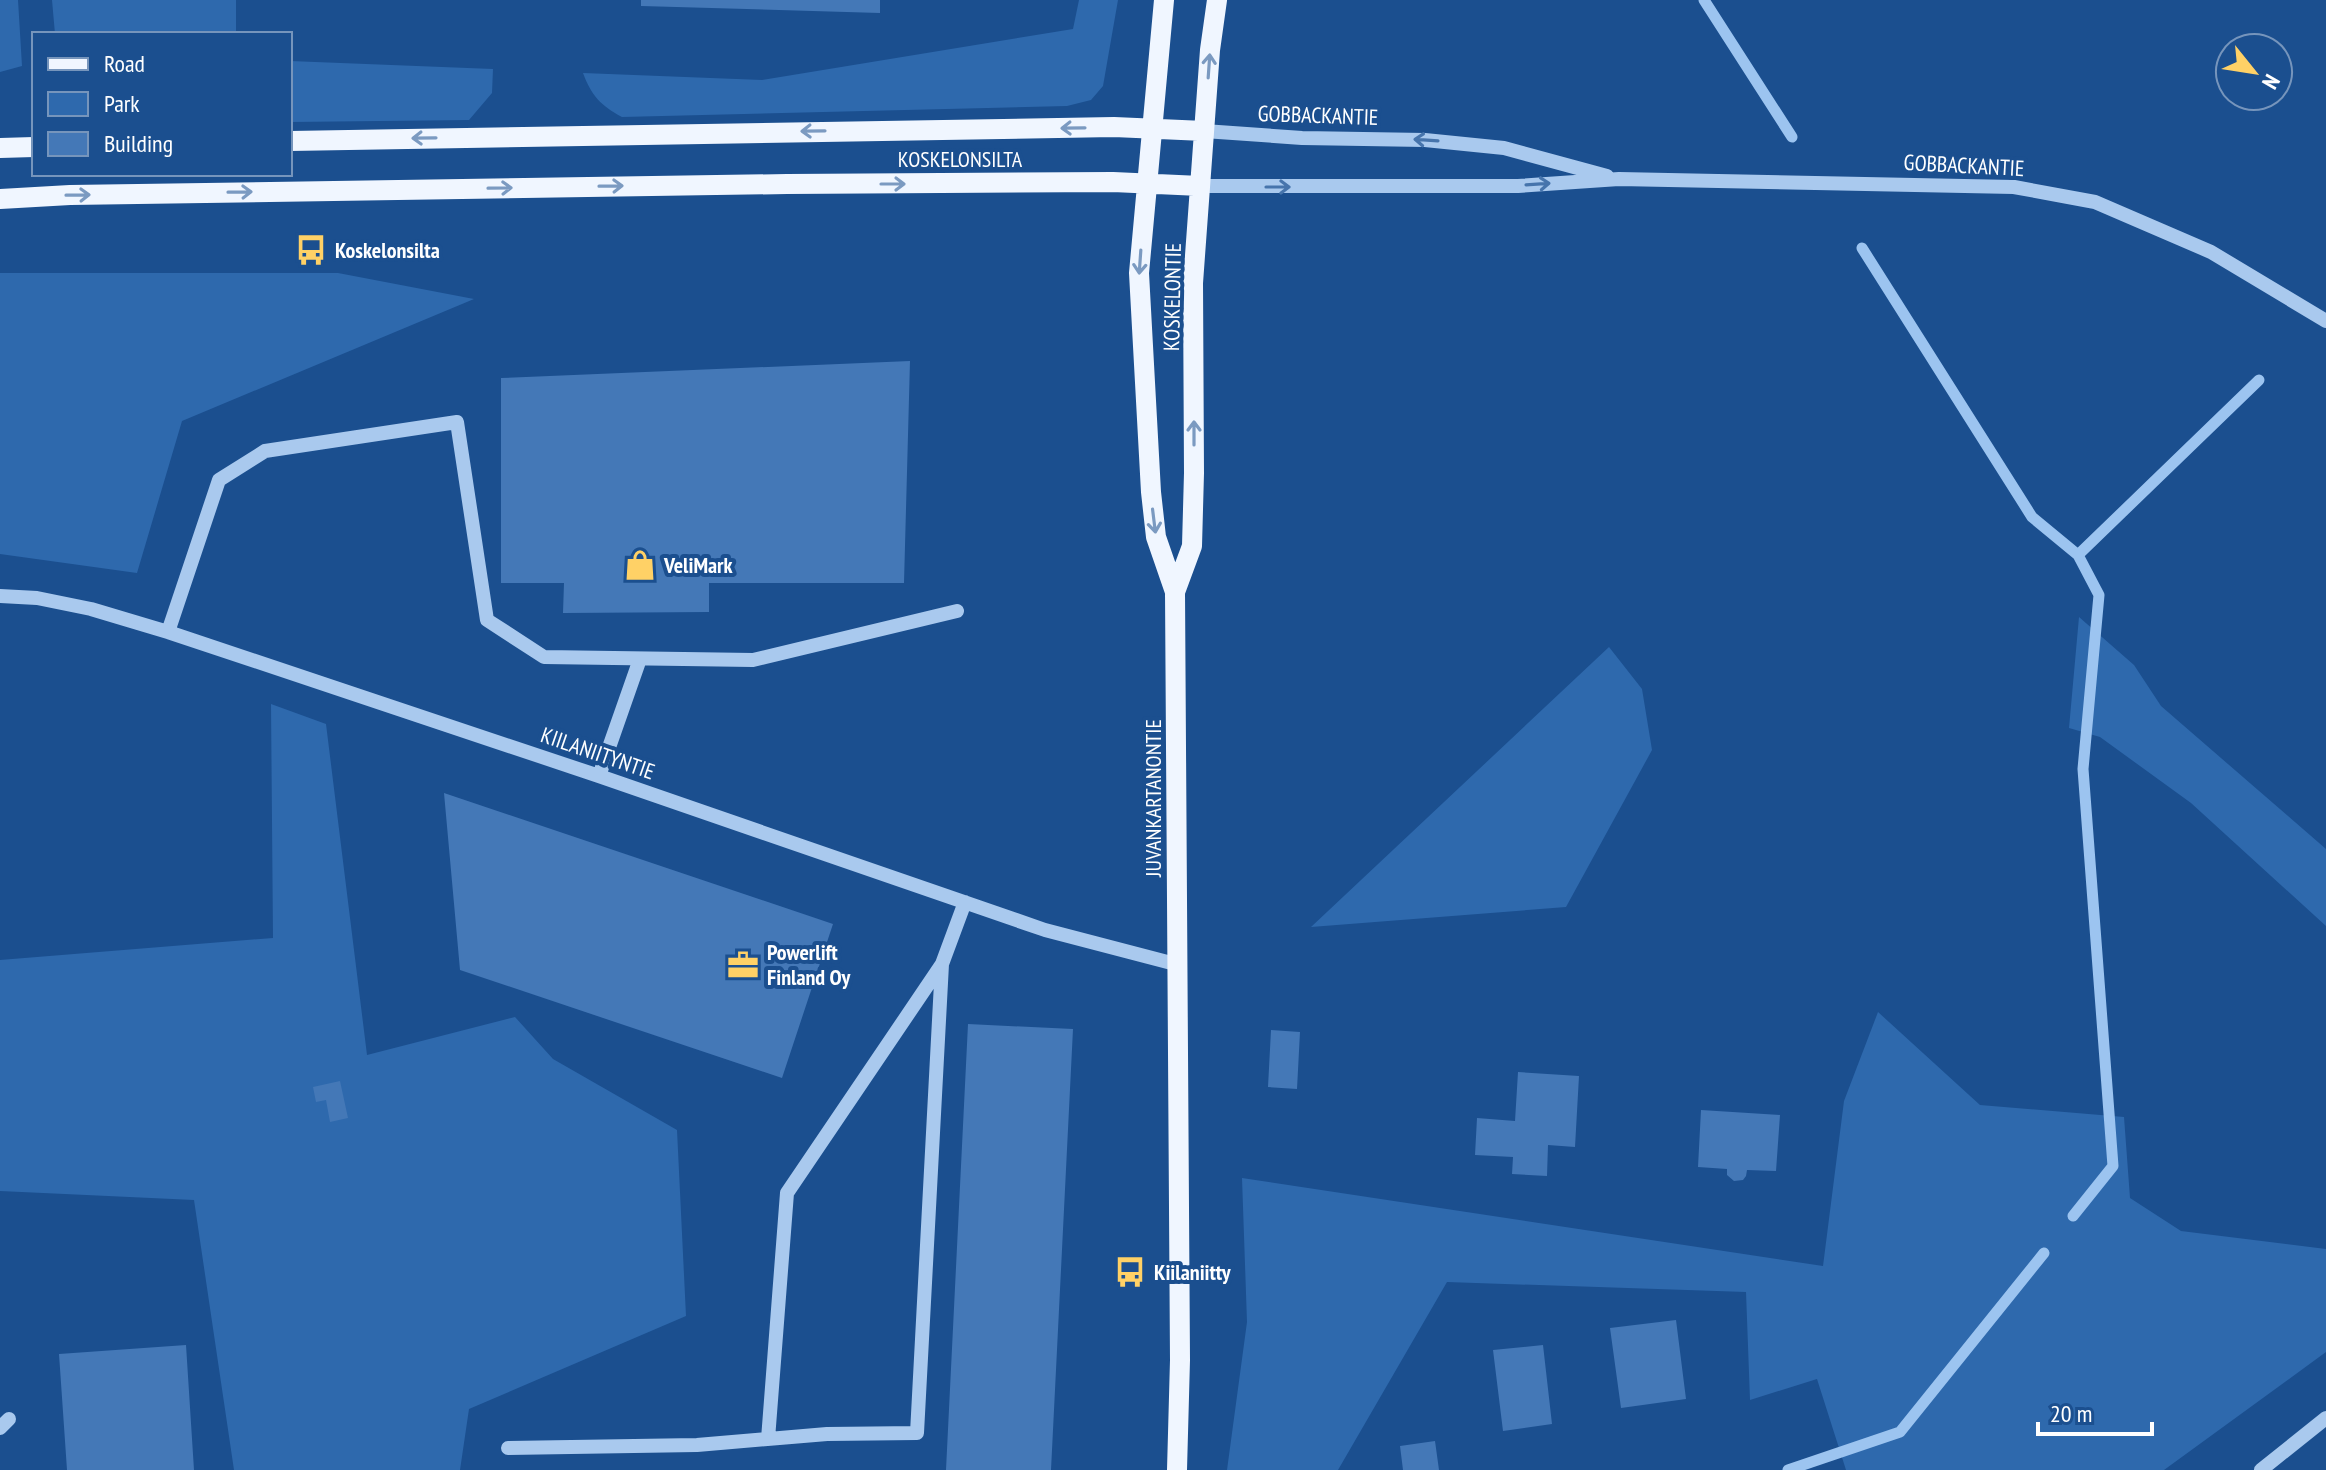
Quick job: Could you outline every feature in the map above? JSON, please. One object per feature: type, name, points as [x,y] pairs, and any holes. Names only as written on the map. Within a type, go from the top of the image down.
[{"type":"main road","points":[[1151,129],[1164,0]]},
{"type":"main road","name":"KOSKELONTIE","points":[[1175,592],[1192,546],[1193,283],[1217,0]]},
{"type":"main road","name":"KOSKELONSILTA","points":[[292,141],[1114,127],[1204,131]]},
{"type":"main road","name":"JUVANKARTANONTIE","points":[[1151,129],[1139,273],[1156,537],[1175,592],[1180,1360],[1177,1470]]},
{"type":"main road","points":[[0,148],[32,147]]},
{"type":"main road","name":"KOSKELONSILTA","points":[[0,199],[70,195],[771,184],[1200,186]]},
{"type":"street","name":"GOBBACKANTIE","points":[[1204,131],[1302,138],[1425,140],[1504,148],[1619,179]]},
{"type":"street","name":"GOBBACKANTIE","points":[[1200,186],[1518,186],[1619,179],[2014,187],[2095,202],[2211,252],[2326,321]]},
{"type":"street","points":[[168,632],[219,480],[265,451],[457,422],[487,620],[544,657],[753,660],[957,611]]},
{"type":"street","name":"KIILANIITYNTIE","points":[[0,596],[37,598],[91,609],[168,632],[1045,930],[1179,965]]},
{"type":"street","points":[[599,776],[640,659]]},
{"type":"street","points":[[768,1439],[787,1193],[942,964],[965,902]]},
{"type":"street","points":[[508,1448],[697,1445],[827,1434],[917,1433],[942,964]]},
{"type":"street","points":[[2261,1470],[2326,1418]]},
{"type":"green space","points":[[0,0],[18,0],[22,66],[0,72]]},
{"type":"green space","points":[[52,0],[236,0],[236,32],[55,32]]},
{"type":"green space","points":[[1079,0],[1118,0],[1103,86],[1091,100],[1067,106],[622,117],[598,99],[583,73],[762,80],[1073,29]]},
{"type":"green space","points":[[292,61],[493,69],[492,93],[469,120],[292,122]]},
{"type":"green space","points":[[0,273],[338,273],[474,299],[182,421],[137,573],[0,554]]},
{"type":"green space","points":[[2079,617],[2134,665],[2161,706],[2326,849],[2326,926],[2191,803],[2100,737],[2069,728]]},
{"type":"green space","points":[[1609,647],[1642,689],[1652,750],[1566,907],[1311,927]]},
{"type":"green space","points":[[271,704],[326,724],[367,1055],[515,1017],[553,1059],[677,1130],[686,1316],[469,1409],[460,1470],[234,1470],[194,1200],[0,1191],[0,960],[273,938]]},
{"type":"green space","points":[[1878,1012],[1980,1105],[2124,1117],[2130,1198],[2181,1231],[2326,1249],[2326,1352],[2164,1470],[1846,1470],[1817,1379],[1750,1400],[1746,1292],[1447,1282],[1338,1470],[1227,1470],[1247,1322],[1242,1178],[1823,1266],[1844,1101]]},
{"type":"building","points":[[641,0],[880,0],[880,13],[641,6]]},
{"type":"building","points":[[910,361],[904,583],[709,583],[709,612],[563,613],[564,583],[501,583],[501,378]]},
{"type":"building","points":[[444,793],[833,924],[782,1078],[460,970]]},
{"type":"building","points":[[968,1024],[1073,1029],[1051,1470],[946,1470]]},
{"type":"building","points":[[1271,1030],[1300,1032],[1297,1089],[1268,1087]]},
{"type":"building","points":[[1518,1072],[1579,1076],[1575,1147],[1548,1145],[1547,1176],[1512,1174],[1513,1157],[1475,1155],[1477,1118],[1515,1121]]},
{"type":"building","points":[[340,1081],[348,1118],[330,1122],[326,1100],[316,1102],[313,1087]]},
{"type":"building","points":[[1701,1110],[1780,1115],[1776,1171],[1747,1170],[1743,1180],[1734,1181],[1727,1175],[1727,1169],[1698,1167]]},
{"type":"building","points":[[1676,1320],[1686,1399],[1621,1408],[1610,1328]]},
{"type":"building","points":[[186,1345],[194,1470],[67,1470],[59,1354]]},
{"type":"building","points":[[1543,1345],[1552,1424],[1503,1431],[1493,1350]]},
{"type":"building","points":[[1435,1441],[1439,1470],[1403,1470],[1400,1446]]},
{"type":"waterway","points":[[1704,0],[1792,137]]},
{"type":"waterway","points":[[1862,248],[2032,517],[2078,555]]},
{"type":"waterway","points":[[2073,1216],[2113,1166],[2083,769],[2099,595],[2078,555],[2259,380]]},
{"type":"waterway","points":[[1788,1470],[1900,1432],[2044,1253]]},
{"type":"place","name":"Koskelonsilta","points":[[311,250]]},
{"type":"place","name":"VeliMark","points":[[640,565]]},
{"type":"place","name":"Powerlift Finland Oy","points":[[743,965]]},
{"type":"place","name":"Kiilaniitty","points":[[1130,1272]]}]
